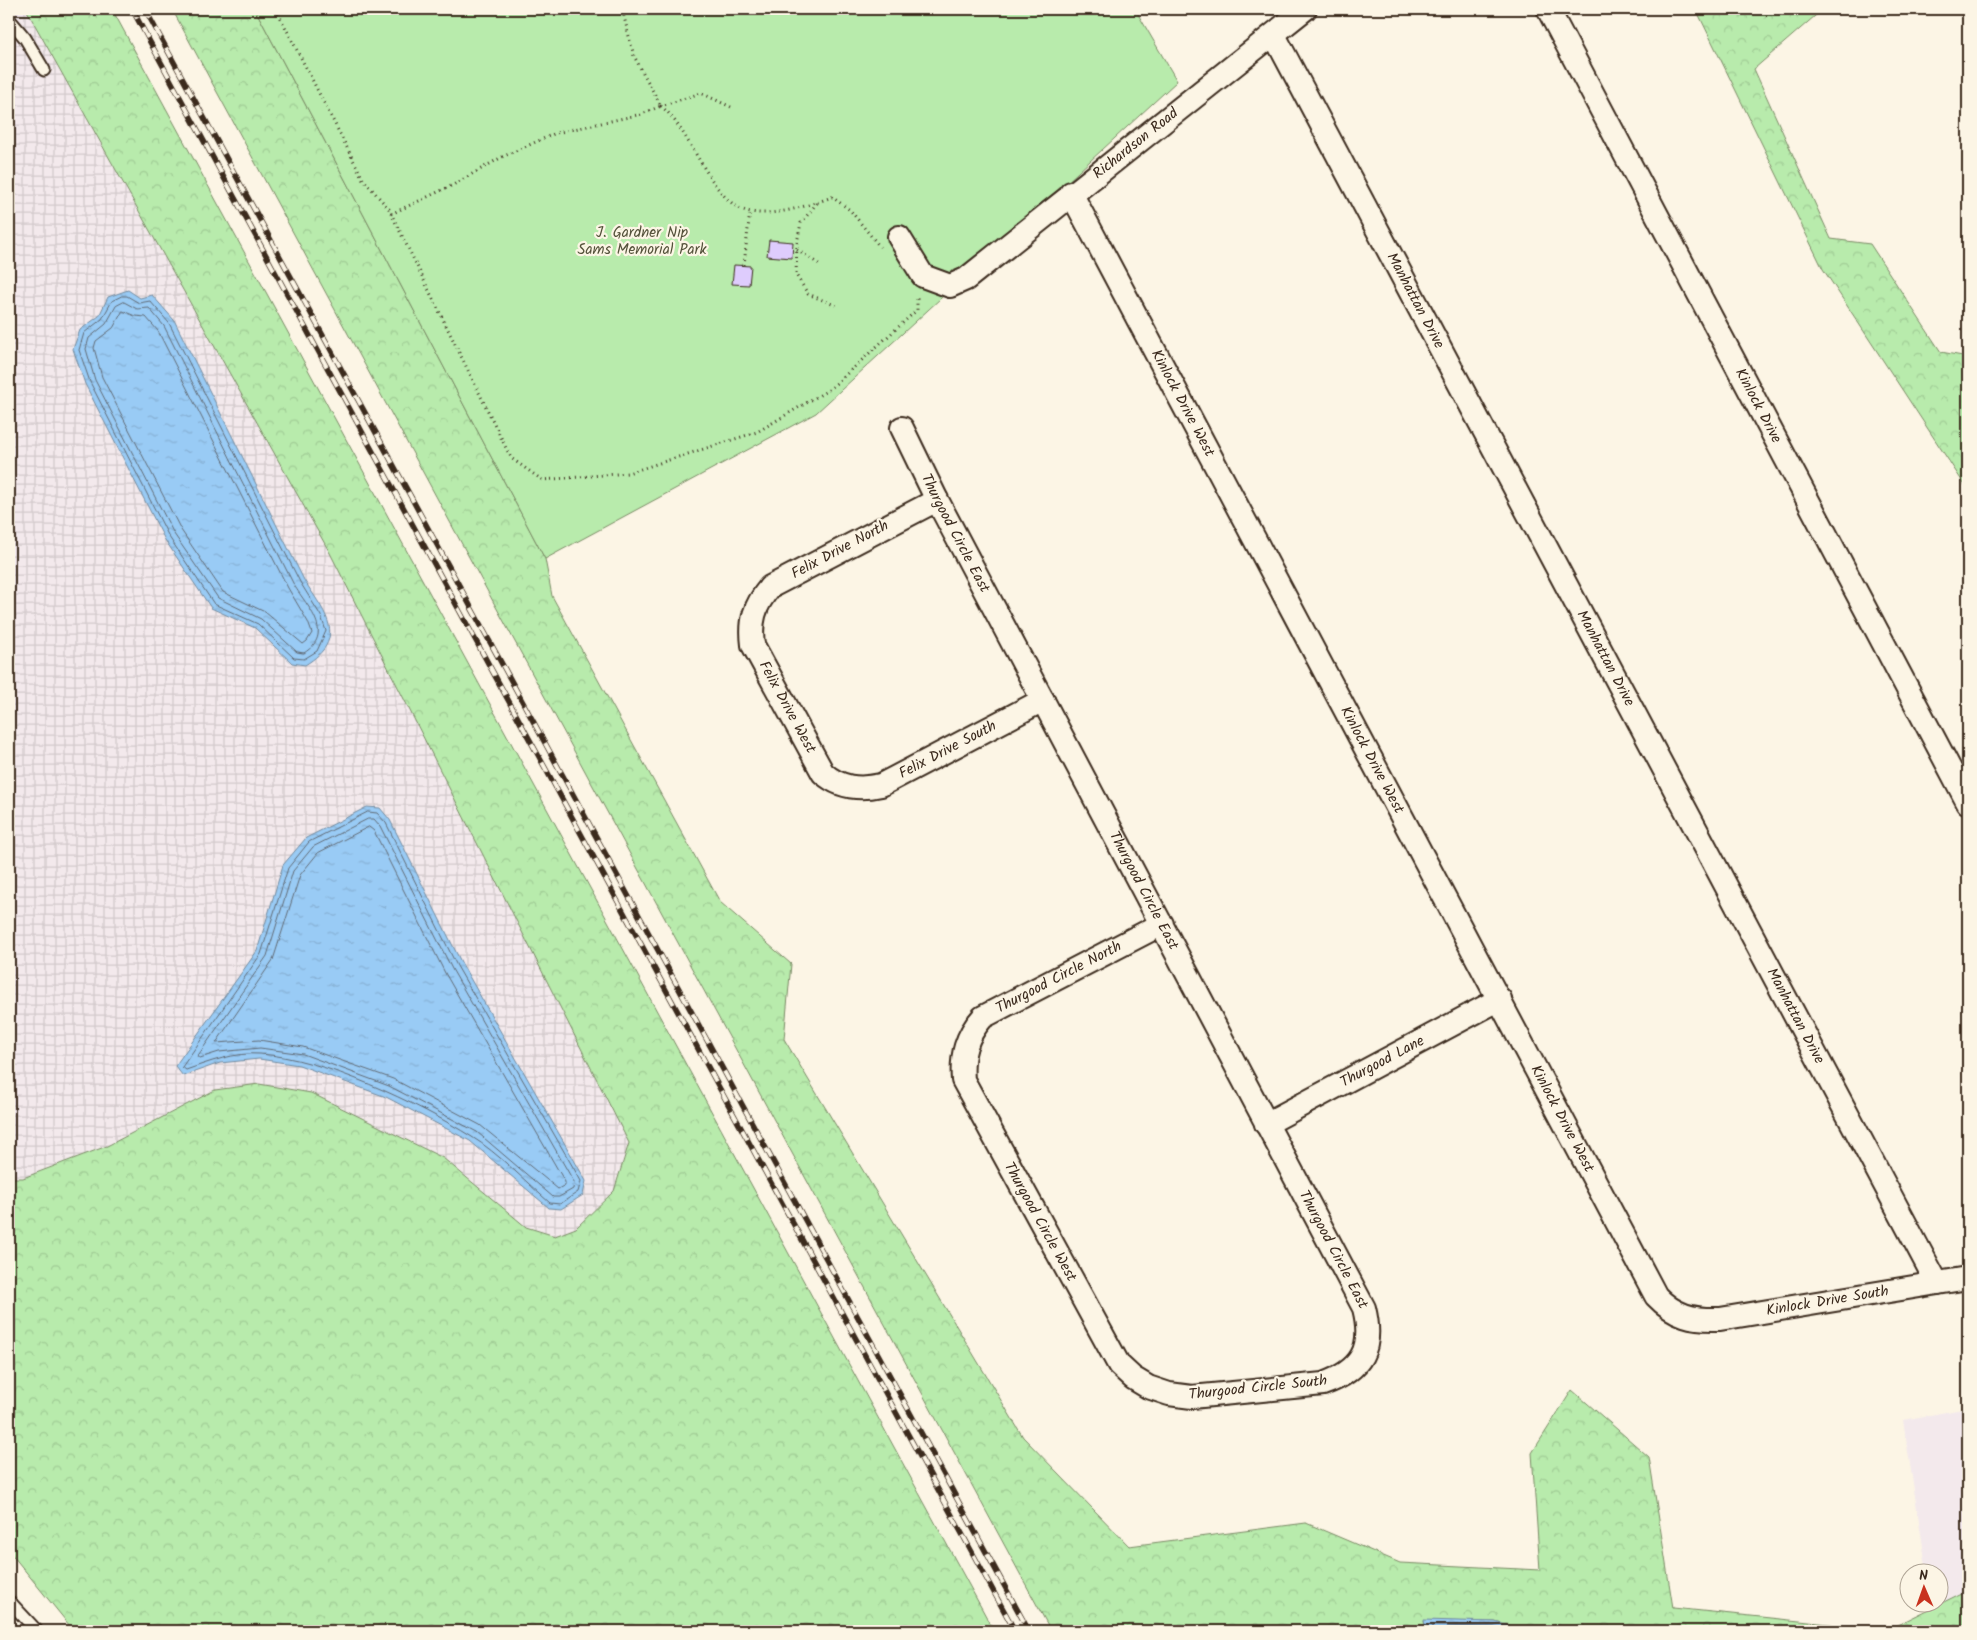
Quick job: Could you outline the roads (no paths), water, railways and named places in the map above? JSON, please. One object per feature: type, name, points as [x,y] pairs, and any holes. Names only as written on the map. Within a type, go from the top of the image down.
[{"type":"street","name":"Richardson Road","points":[[892,245],[923,276],[950,286],[966,278],[1071,193],[1274,36],[1305,9]]},
{"type":"street","name":"Kinlock Drive","points":[[1548,9],[1968,803]]},
{"type":"street","name":"Manhattan Drive","points":[[1274,36],[1937,1283]]},
{"type":"street","name":"Kinlock Drive West","points":[[1071,193],[1656,1296],[1669,1309],[1684,1316]]},
{"type":"street","name":"Thurgood Circle East","points":[[902,428],[937,500],[1364,1308],[1368,1324],[1368,1342],[1361,1359]]},
{"type":"street","name":"Felix Drive North","points":[[754,613],[759,600],[770,587],[937,500]]},
{"type":"street","name":"Felix Drive West","points":[[754,613],[750,626],[753,645],[822,773],[834,782],[850,787]]},
{"type":"street","name":"Felix Drive South","points":[[850,787],[866,788],[881,785],[1043,700]]},
{"type":"street","name":"Thurgood Circle North","points":[[966,1043],[974,1027],[983,1017],[1162,924]]},
{"type":"street","name":"Thurgood Lane","points":[[1266,1124],[1500,999]]},
{"type":"street","name":"Thurgood Circle West","points":[[966,1043],[962,1061],[963,1080],[1120,1365],[1133,1378],[1148,1387]]},
{"type":"street","name":"Kinlock Drive South","points":[[1684,1316],[1701,1320],[1720,1318],[1968,1278]]},
{"type":"street","name":"Thurgood Circle South","points":[[1148,1387],[1169,1394],[1192,1397],[1323,1384],[1339,1378],[1361,1359]]},
{"type":"lane","points":[[9,19],[26,38],[44,70]]},
{"type":"lane","points":[[9,1600],[37,1631]]},
{"type":"water","points":[[128,290],[140,298],[152,295],[174,320],[304,580],[325,614],[330,635],[326,645],[318,655],[305,665],[292,663],[255,628],[211,608],[165,540],[85,384],[73,349],[80,330],[99,316],[108,297]]},
{"type":"water","points":[[367,807],[380,808],[390,820],[462,964],[586,1181],[583,1195],[561,1209],[549,1208],[470,1141],[386,1097],[299,1065],[259,1059],[220,1063],[183,1076],[175,1066],[257,951],[283,865],[306,838]]},
{"type":"water","points":[[1424,1620],[1495,1622],[1527,1631],[1426,1631]]},
{"type":"railway","points":[[132,9],[1015,1631]]},
{"type":"railway","points":[[145,9],[1029,1631]]},
{"type":"park label","name":"J. Gardner Nip Sams Memorial Park","points":[[642,242]]}]
